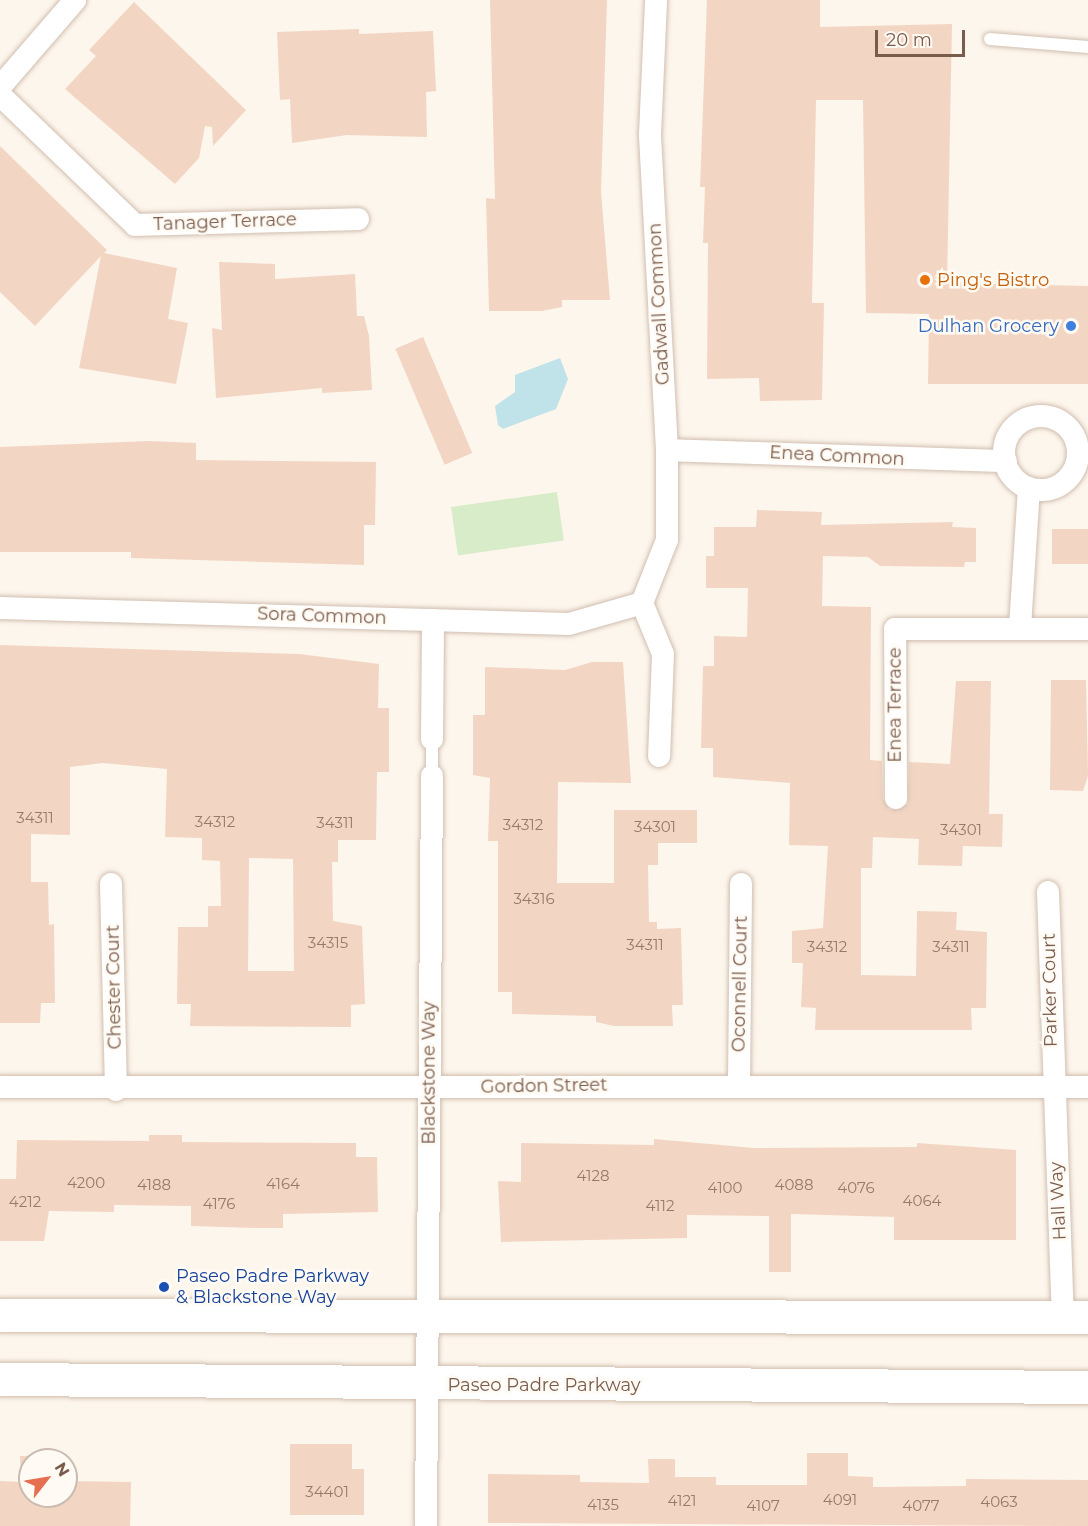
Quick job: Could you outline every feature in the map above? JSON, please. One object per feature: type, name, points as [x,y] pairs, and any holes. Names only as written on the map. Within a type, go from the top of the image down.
[{"type":"main road","points":[[0,1315],[428,1311],[1076,1316]]},
{"type":"main road","name":"Paseo Padre Parkway","points":[[0,1379],[426,1385],[1088,1387]]},
{"type":"street","points":[[0,87],[75,0]]},
{"type":"street","name":"Gadwall Common","points":[[642,603],[666,540],[668,450],[650,134],[656,0]]},
{"type":"street","name":"Tanager Terrace","points":[[0,95],[135,225],[358,219]]},
{"type":"street","points":[[1033,416],[1064,423],[1083,451],[1068,480],[1050,490],[1029,488],[1012,476],[1006,461],[1008,435],[1033,416]]},
{"type":"street","name":"Enea Common","points":[[668,450],[1006,461]]},
{"type":"street","points":[[1020,627],[1029,488]]},
{"type":"street","points":[[642,603],[663,654],[659,756]]},
{"type":"street","name":"Sora Common","points":[[0,608],[569,624],[642,603]]},
{"type":"street","name":"Blackstone Way","points":[[432,739],[433,620]]},
{"type":"street","name":"Enea Terrace","points":[[896,798],[895,629],[1020,627],[1088,629]]},
{"type":"street","name":"Blackstone Way","points":[[426,1526],[432,776]]},
{"type":"street","name":"Chester Court","points":[[111,884],[116,1090]]},
{"type":"street","name":"Oconnell Court","points":[[739,1083],[741,884]]},
{"type":"street","name":"Parker Court","points":[[1048,892],[1053,1087]]},
{"type":"street","name":"Gordon Street","points":[[0,1087],[116,1090],[739,1083],[1088,1087]]},
{"type":"street","name":"Hall Way","points":[[1053,1087],[1076,1316]]},
{"type":"lane","points":[[990,39],[1088,47]]},
{"type":"lane","name":"Blackstone Way","points":[[432,739],[432,776]]},
{"type":"green space","points":[[557,492],[564,541],[458,555],[451,507]]},
{"type":"water","points":[[560,358],[568,379],[556,409],[503,429],[498,425],[495,406],[515,392],[515,375]]},
{"type":"building","points":[[490,0],[607,0],[601,192],[610,300],[562,300],[562,307],[542,311],[489,311],[486,198],[495,199]]},
{"type":"building","points":[[707,0],[820,0],[820,27],[952,24],[947,283],[1088,286],[1088,384],[928,384],[929,314],[866,313],[863,100],[816,100],[812,303],[824,303],[822,400],[760,401],[759,378],[707,379],[708,243],[703,243],[705,187],[700,187]]},
{"type":"building","points":[[134,2],[246,110],[213,146],[212,127],[205,126],[199,158],[175,184],[65,89],[96,56],[89,50]]},
{"type":"building","points":[[359,29],[359,34],[433,31],[436,91],[426,92],[427,137],[347,135],[292,143],[290,99],[280,100],[277,32]]},
{"type":"building","points":[[0,146],[107,250],[104,253],[177,268],[168,319],[188,323],[176,384],[79,368],[101,256],[35,326],[0,292]]},
{"type":"building","points":[[219,262],[275,264],[275,279],[355,274],[357,316],[364,316],[369,336],[372,390],[322,393],[322,388],[216,398],[212,328],[222,330]]},
{"type":"building","points":[[423,337],[472,453],[445,465],[395,349]]},
{"type":"building","points":[[149,441],[196,443],[196,460],[376,462],[375,525],[364,525],[364,565],[131,558],[131,552],[0,552],[0,447]]},
{"type":"building","points":[[757,510],[822,512],[821,525],[953,522],[952,527],[976,528],[976,562],[965,562],[964,567],[880,566],[868,557],[823,556],[822,606],[871,607],[870,760],[882,761],[883,799],[890,810],[908,804],[909,762],[950,764],[956,681],[991,681],[989,814],[1003,814],[1002,847],[963,846],[962,866],[918,865],[919,839],[873,837],[872,868],[861,868],[861,975],[916,976],[917,911],[957,912],[956,930],[987,932],[986,1008],[971,1008],[972,1030],[815,1030],[816,1008],[801,1007],[803,963],[792,963],[792,931],[823,928],[828,846],[789,845],[790,783],[713,777],[713,748],[701,748],[703,666],[714,666],[714,636],[747,637],[748,588],[706,588],[706,556],[714,556],[714,527],[756,527]]},
{"type":"building","points":[[1052,529],[1088,529],[1088,564],[1052,564]]},
{"type":"building","points":[[0,645],[299,654],[379,664],[378,708],[389,708],[389,772],[377,772],[376,840],[338,840],[338,862],[332,862],[333,921],[362,926],[365,1004],[351,1005],[351,1027],[190,1026],[191,1004],[177,1004],[178,927],[208,927],[208,906],[221,906],[220,861],[202,860],[202,838],[165,837],[167,769],[103,763],[70,767],[70,835],[31,834],[31,882],[48,882],[49,925],[54,924],[55,1003],[41,1003],[40,1023],[0,1023]],"holes":[[[249,858],[293,859],[294,971],[248,971]]]},
{"type":"building","points":[[592,662],[623,662],[631,783],[558,782],[557,883],[614,883],[614,810],[697,810],[697,843],[658,843],[658,865],[648,865],[649,922],[657,922],[657,929],[681,928],[683,1005],[672,1005],[673,1026],[614,1026],[596,1022],[596,1016],[512,1014],[512,992],[498,992],[498,841],[488,841],[490,778],[473,775],[473,715],[485,715],[485,667],[565,670]]},
{"type":"building","points":[[1051,680],[1086,680],[1088,776],[1083,791],[1050,790]]},
{"type":"building","points":[[149,1135],[182,1135],[182,1142],[356,1143],[356,1157],[377,1157],[378,1212],[283,1214],[283,1228],[256,1228],[191,1226],[191,1206],[114,1205],[114,1212],[49,1211],[44,1241],[0,1241],[0,1179],[16,1179],[17,1140],[149,1141]]},
{"type":"building","points":[[654,1139],[754,1148],[917,1147],[917,1143],[1016,1150],[1016,1240],[894,1240],[894,1217],[791,1214],[791,1272],[769,1272],[769,1216],[687,1215],[687,1238],[501,1242],[498,1181],[521,1182],[521,1143],[654,1145]]},
{"type":"building","points":[[290,1444],[352,1444],[352,1469],[364,1469],[364,1515],[290,1515]]},
{"type":"building","points":[[807,1453],[848,1453],[848,1476],[873,1477],[873,1487],[966,1486],[966,1479],[1088,1480],[1088,1526],[488,1523],[488,1474],[580,1475],[580,1482],[649,1483],[648,1459],[675,1459],[675,1477],[716,1477],[716,1485],[807,1485]]},
{"type":"building","points":[[0,1481],[18,1482],[18,1508],[78,1508],[78,1481],[131,1482],[130,1526],[0,1526]]},
{"type":"place","name":"Ping's Bistro","points":[[925,280]]},
{"type":"place","name":"Dulhan Grocery","points":[[1071,326]]},
{"type":"place","name":"Paseo Padre Parkway & Blackstone Way","points":[[164,1287]]}]
